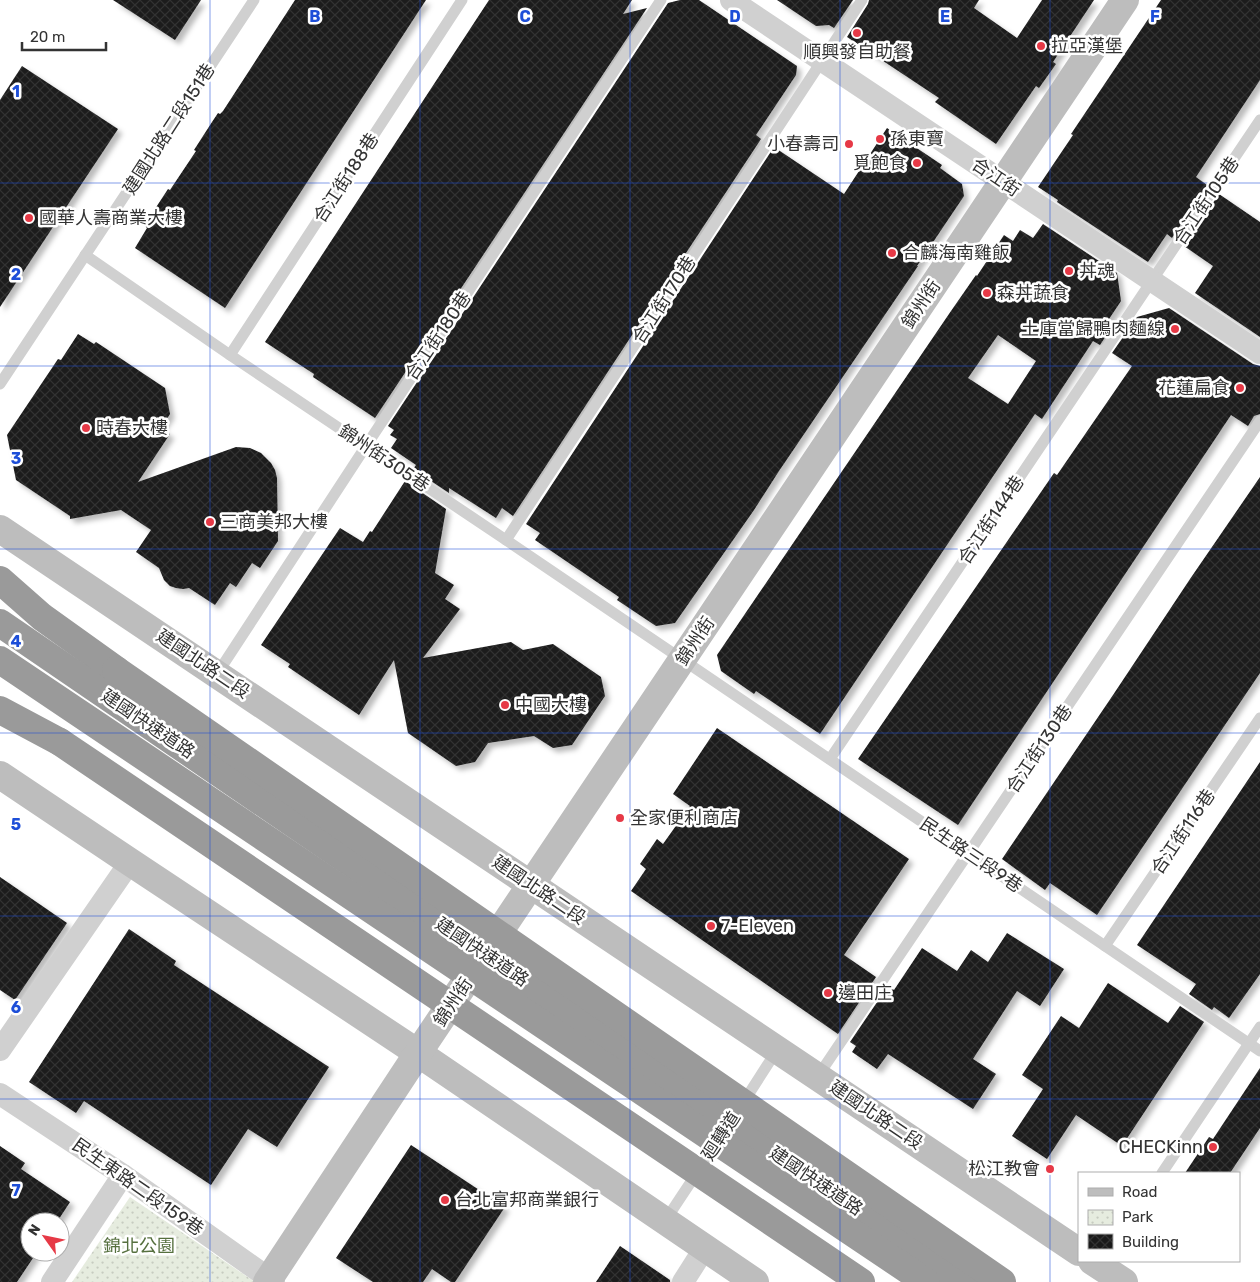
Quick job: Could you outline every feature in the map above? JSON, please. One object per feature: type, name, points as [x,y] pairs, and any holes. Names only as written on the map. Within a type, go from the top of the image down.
[{"type":"highway","points":[[0,580],[42,617],[116,670],[1002,1282]]},
{"type":"highway","name":"建國快速道路","points":[[0,623],[964,1282]]},
{"type":"highway","name":"建國快速道路","points":[[0,660],[926,1282]]},
{"type":"highway","points":[[0,710],[60,742],[861,1282]]},
{"type":"street","name":"合江街","points":[[731,0],[1260,353]]},
{"type":"street","name":"錦州街","points":[[270,1281],[418,1053],[1125,0]]},
{"type":"street","name":"建國北路二段","points":[[0,529],[1078,1250]]},
{"type":"street","points":[[0,775],[418,1053],[755,1282]]},
{"type":"street","points":[[0,1050],[130,862]]},
{"type":"street","name":"民生東路二段159巷","points":[[0,1094],[124,1175],[270,1281]]},
{"type":"street","points":[[52,1282],[124,1175]]},
{"type":"street","points":[[683,1282],[704,1249]]},
{"type":"street","name":"建國北路二段","points":[[1096,1262],[1124,1282]]},
{"type":"lane","name":"建國北路二段151巷","points":[[0,384],[254,0]]},
{"type":"lane","name":"合江街188巷","points":[[230,355],[462,0]]},
{"type":"lane","name":"合江街180巷","points":[[217,674],[661,0]]},
{"type":"lane","name":"合江街170巷","points":[[506,540],[862,0]]},
{"type":"lane","name":"合江街105巷","points":[[1152,281],[1260,120]]},
{"type":"lane","name":"錦州街305巷","points":[[85,255],[682,660]]},
{"type":"lane","name":"合江街144巷","points":[[830,760],[1152,281]]},
{"type":"lane","name":"合江街130巷","points":[[818,1076],[1260,421]]},
{"type":"lane","name":"民生路三段9巷","points":[[682,660],[1260,1051]]},
{"type":"lane","name":"合江街116巷","points":[[1105,946],[1260,718]]},
{"type":"lane","points":[[1163,1172],[1260,1027]]},
{"type":"lane","name":"廻轉道","points":[[665,1221],[778,1050]]},
{"type":"green space","name":"錦北公園","points":[[130,1197],[255,1282],[72,1282]]},
{"type":"building","points":[[113,0],[201,0],[175,40]]},
{"type":"building","points":[[295,0],[426,0],[225,308],[135,248],[147,228],[145,226],[151,215],[196,151],[194,150],[218,113],[220,114],[223,111]]},
{"type":"building","points":[[489,0],[632,0],[623,14],[647,8],[375,418],[313,377],[314,374],[265,342]]},
{"type":"building","points":[[680,0],[699,0],[797,66],[796,75],[756,135],[761,139],[513,516],[502,508],[496,518],[449,488],[449,493],[413,469],[416,465],[391,448],[397,439],[390,435],[394,430],[388,426],[668,3]]},
{"type":"building","points":[[777,0],[853,0],[834,28],[829,25],[816,26]]},
{"type":"building","points":[[869,0],[979,0],[974,8],[1017,38],[1042,0],[1094,0],[1053,62],[1056,64],[1039,88],[1036,86],[996,144],[935,102],[939,98],[847,37]]},
{"type":"building","points":[[1161,0],[1260,0],[1260,80],[1196,177],[1207,185],[1172,238],[1167,234],[1148,262],[1057,202],[1058,200],[1038,187],[1073,135],[1071,134]]},
{"type":"building","name":"國華人壽商業大樓","points":[[22,66],[118,129],[0,307],[0,100]]},
{"type":"building","points":[[887,128],[942,165],[940,168],[962,184],[964,196],[754,510],[675,623],[656,626],[617,600],[619,597],[535,540],[540,533],[526,524],[774,147],[844,194]]},
{"type":"building","points":[[1219,194],[1260,222],[1260,337],[1195,293],[1213,266],[1184,246]]},
{"type":"building","points":[[1043,224],[1117,273],[1121,301],[1105,325],[1115,322],[1100,345],[1093,341],[1042,419],[1035,414],[820,734],[756,691],[754,694],[721,671],[717,655],[1004,235],[1013,241],[1020,230],[1033,238]],"holes":[[[998,335],[1036,361],[1008,404],[968,378]]]},
{"type":"building","points":[[1169,308],[1253,364],[1260,366],[1260,414],[1254,416],[1248,426],[1231,415],[958,825],[858,759],[1054,473],[1057,475],[1132,366],[1112,353],[1137,317]]},
{"type":"building","points":[[78,334],[94,344],[96,342],[165,388],[170,414],[161,428],[170,434],[138,482],[236,447],[250,448],[261,453],[275,470],[277,478],[278,541],[260,568],[252,563],[236,587],[230,583],[215,605],[189,588],[183,589],[170,586],[164,580],[159,568],[136,552],[151,530],[121,510],[70,519],[70,516],[16,480],[7,435],[58,359],[61,360]]},
{"type":"building","points":[[1260,477],[1260,673],[1097,915],[1050,883],[1045,890],[1002,859]]},
{"type":"building","points":[[405,481],[446,509],[435,573],[454,585],[445,599],[460,609],[423,658],[511,642],[523,650],[553,644],[601,677],[605,696],[572,745],[553,748],[534,736],[488,743],[475,762],[456,766],[408,733],[394,660],[359,715],[288,667],[290,664],[261,645],[340,528],[363,542],[370,531],[372,532]]},
{"type":"building","points":[[717,728],[909,859],[844,955],[876,977],[838,1034],[631,891],[646,869],[640,864],[657,839],[663,844],[690,806],[673,794]]},
{"type":"building","points":[[1260,762],[1260,974],[1229,1018],[1214,1007],[1212,1010],[1189,994],[1196,984],[1137,945]]},
{"type":"building","points":[[0,877],[67,923],[15,1000],[0,990]]},
{"type":"building","points":[[129,929],[176,961],[174,965],[329,1067],[277,1147],[248,1129],[211,1185],[84,1101],[76,1113],[29,1082]]},
{"type":"building","points":[[1007,933],[1064,969],[1040,1006],[1017,991],[973,1059],[996,1074],[973,1109],[888,1054],[877,1069],[852,1052],[856,1046],[850,1042],[888,986],[894,990],[922,948],[957,971],[971,950],[988,962]]},
{"type":"building","points":[[1108,983],[1168,1023],[1180,1006],[1204,1022],[1122,1146],[1076,1115],[1047,1159],[1012,1136],[1043,1089],[1022,1075],[1061,1016],[1079,1028]]},
{"type":"building","points":[[1260,1068],[1260,1128],[1231,1172],[1186,1172],[1209,1137],[1213,1139]]},
{"type":"building","points":[[411,1145],[505,1207],[455,1282],[451,1282],[432,1269],[423,1282],[373,1282],[336,1258]]},
{"type":"building","points":[[0,1146],[25,1163],[21,1169],[70,1202],[64,1212],[20,1212],[20,1262],[30,1262],[17,1282],[0,1282]]},
{"type":"building","points":[[620,1246],[670,1280],[670,1282],[596,1282]]},
{"type":"place","name":"順興發自助餐","points":[[857,33]]},
{"type":"place","name":"拉亞漢堡","points":[[1041,46]]},
{"type":"place","name":"孫東寶","points":[[880,139]]},
{"type":"place","name":"小春壽司","points":[[849,144]]},
{"type":"place","name":"覓飽食","points":[[917,163]]},
{"type":"place","name":"國華人壽商業大樓","points":[[29,218]]},
{"type":"place","name":"合麟海南雞飯","points":[[892,253]]},
{"type":"place","name":"丼魂","points":[[1069,271]]},
{"type":"place","name":"森丼蔬食","points":[[987,293]]},
{"type":"place","name":"土庫當歸鴨肉麵線","points":[[1175,329]]},
{"type":"place","name":"花蓮扁食","points":[[1240,388]]},
{"type":"place","name":"時春大樓","points":[[86,428]]},
{"type":"place","name":"三商美邦大樓","points":[[210,522]]},
{"type":"place","name":"中國大樓","points":[[505,705]]},
{"type":"place","name":"全家便利商店","points":[[620,818]]},
{"type":"place","name":"7-Eleven","points":[[711,926]]},
{"type":"place","name":"邊田庄","points":[[828,993]]},
{"type":"place","name":"CHECKinn","points":[[1213,1147]]},
{"type":"place","name":"松江教會","points":[[1050,1169]]},
{"type":"place","name":"台北富邦商業銀行","points":[[445,1200]]}]
